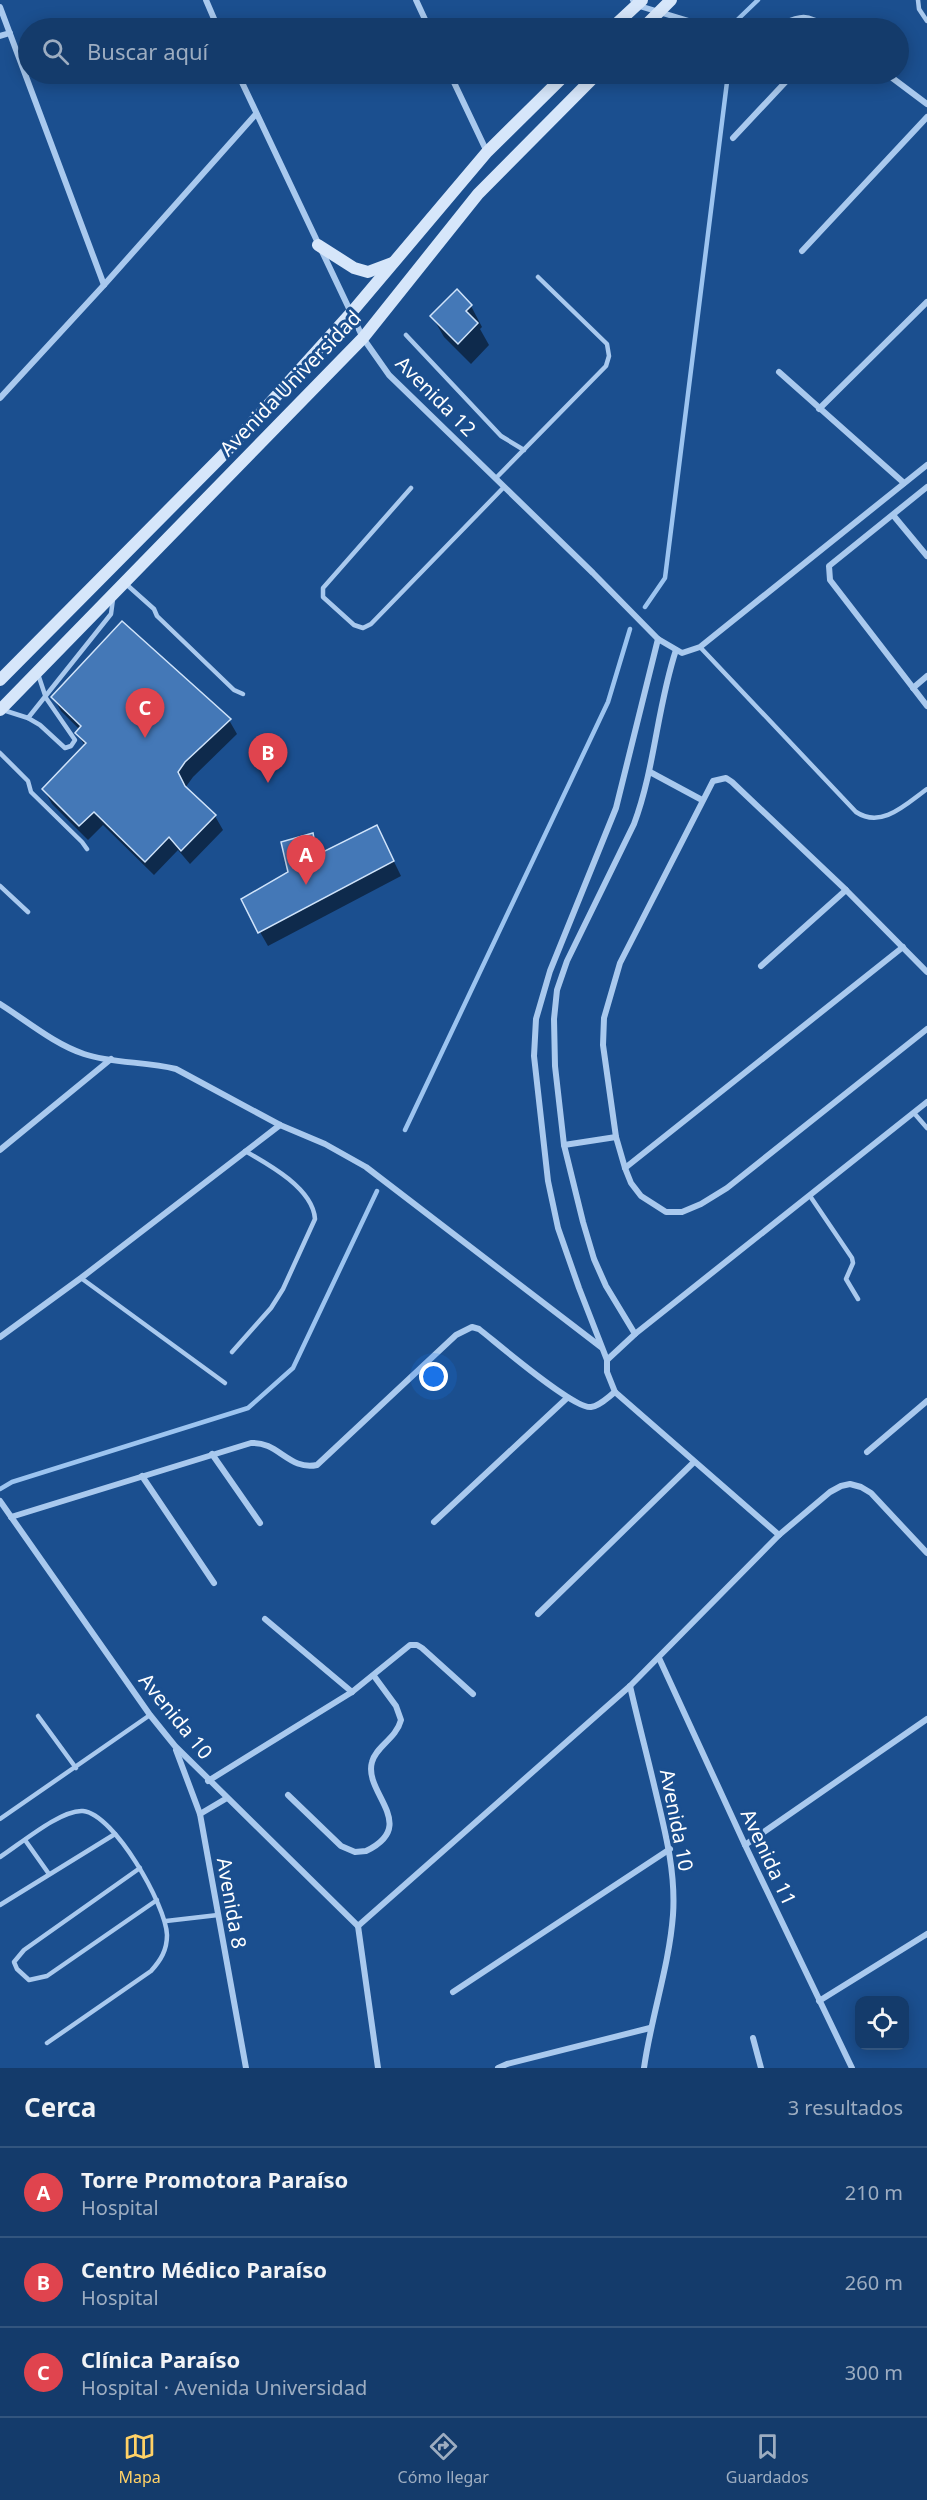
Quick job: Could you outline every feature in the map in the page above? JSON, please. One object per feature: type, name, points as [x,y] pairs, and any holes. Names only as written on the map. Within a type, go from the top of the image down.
[{"type":"street","points":[[206,0],[214,18]]},
{"type":"street","points":[[416,0],[424,18]]},
{"type":"street","points":[[652,18],[672,0]]},
{"type":"street","points":[[622,18],[637,2],[678,18]]},
{"type":"street","points":[[0,7],[18,54]]},
{"type":"street","points":[[0,36],[10,33]]},
{"type":"street","points":[[29,84],[104,285]]},
{"type":"street","name":"Avenida 12","points":[[242,84],[363,338],[389,375],[658,639],[676,650]]},
{"type":"street","points":[[455,84],[487,152]]},
{"type":"street","name":"Avenida Universidad","points":[[0,680],[224,454],[351,313],[487,152],[556,84]]},
{"type":"street","name":"Avenida Universidad","points":[[0,709],[363,338],[478,194],[587,84]]},
{"type":"street","points":[[733,138],[784,84]]},
{"type":"street","points":[[900,84],[927,104]]},
{"type":"street","points":[[0,399],[256,114]]},
{"type":"street","points":[[802,251],[927,117]]},
{"type":"street","points":[[318,245],[354,267],[368,272],[393,263]]},
{"type":"street","points":[[819,409],[927,302]]},
{"type":"street","points":[[779,372],[904,483]]},
{"type":"street","points":[[635,1334],[606,1286],[594,1258],[564,1145],[555,1066],[554,1019],[557,990],[567,961],[634,824],[650,772],[663,690],[676,650],[682,653],[700,647],[927,465]]},
{"type":"street","points":[[927,488],[829,566],[830,580],[927,706]]},
{"type":"street","points":[[893,515],[927,556]]},
{"type":"street","points":[[658,639],[616,808],[549,971],[536,1019],[534,1056],[548,1181],[558,1228],[607,1359],[607,1372],[615,1392],[779,1535]]},
{"type":"street","points":[[913,688],[927,676]]},
{"type":"street","points":[[650,772],[702,800]]},
{"type":"street","points":[[927,972],[846,890],[726,778],[713,781],[620,963],[610,990],[604,1018],[603,1045],[616,1137],[631,1184],[641,1196],[666,1212],[682,1212],[701,1204],[727,1188],[927,1029]]},
{"type":"street","points":[[761,966],[846,890]]},
{"type":"street","points":[[625,1168],[903,948]]},
{"type":"street","points":[[0,1005],[66,1047],[86,1055],[140,1061],[176,1069],[280,1125],[324,1144],[366,1167],[603,1349]]},
{"type":"street","points":[[0,1150],[111,1059]]},
{"type":"street","points":[[607,1359],[635,1334],[927,1102]]},
{"type":"street","points":[[0,1337],[81,1278],[280,1125]]},
{"type":"street","points":[[564,1145],[616,1137]]},
{"type":"street","points":[[11,1517],[212,1454],[260,1442],[301,1467],[317,1465],[456,1335],[472,1327],[479,1329],[567,1398],[584,1406],[592,1407],[615,1392]]},
{"type":"street","points":[[434,1522],[567,1398]]},
{"type":"street","points":[[867,1452],[927,1401]]},
{"type":"street","points":[[212,1454],[260,1523]]},
{"type":"street","points":[[538,1614],[694,1462]]},
{"type":"street","points":[[142,1476],[214,1583]]},
{"type":"street","points":[[378,2068],[358,1926],[630,1686],[779,1535],[830,1492],[850,1484],[871,1493],[927,1553]]},
{"type":"street","name":"Avenida 10","points":[[0,1501],[150,1715],[175,1746],[208,1781],[358,1926]]},
{"type":"street","points":[[265,1619],[352,1692]]},
{"type":"street","points":[[208,1781],[352,1692],[414,1644],[422,1648],[473,1694]]},
{"type":"street","name":"Avenida 11","points":[[659,1658],[745,1845],[852,2068]]},
{"type":"street","points":[[288,1795],[348,1850],[366,1851],[385,1837],[389,1824],[388,1814],[371,1767],[374,1757],[394,1737],[401,1720],[396,1706],[374,1676]]},
{"type":"street","name":"Avenida 10","points":[[630,1686],[670,1849],[673,1914],[644,2068]]},
{"type":"street","points":[[745,1845],[927,1719]]},
{"type":"street","name":"Avenida 8","points":[[175,1746],[200,1814],[246,2068]]},
{"type":"street","points":[[200,1814],[227,1798]]},
{"type":"street","points":[[453,1992],[670,1849]]},
{"type":"street","points":[[819,2001],[927,1934]]},
{"type":"street","points":[[498,2068],[650,2028]]},
{"type":"street","points":[[753,2038],[760,2068]]},
{"type":"lane","points":[[918,0],[919,9],[927,21]]},
{"type":"lane","points":[[496,478],[606,366],[609,356],[607,344],[538,277]]},
{"type":"lane","points":[[406,335],[501,436],[524,450]]},
{"type":"lane","points":[[411,488],[323,588],[323,597],[354,625],[363,628],[371,624],[504,487]]},
{"type":"lane","points":[[124,582],[234,690],[243,694]]},
{"type":"lane","points":[[28,718],[111,614],[112,593]]},
{"type":"lane","points":[[700,647],[856,812],[866,818],[875,819],[890,814],[927,789]]},
{"type":"lane","points":[[0,709],[28,718],[64,748],[71,746],[75,740],[72,733],[46,698],[37,672]]},
{"type":"lane","points":[[0,753],[24,776],[31,792],[87,849]]},
{"type":"lane","points":[[0,886],[28,912]]},
{"type":"lane","points":[[914,1113],[927,1128]]},
{"type":"lane","points":[[232,1352],[271,1308],[283,1289],[315,1219],[314,1209],[301,1189],[245,1151]]},
{"type":"lane","points":[[810,1196],[852,1258],[853,1263],[846,1279],[858,1299]]},
{"type":"lane","points":[[81,1278],[225,1383]]},
{"type":"lane","points":[[0,1819],[150,1715]]},
{"type":"lane","points":[[38,1716],[76,1768]]},
{"type":"lane","points":[[0,1857],[59,1818],[74,1812],[92,1813],[102,1820],[140,1868],[166,1921],[164,1955],[151,1971],[47,2043]]},
{"type":"lane","points":[[0,1905],[114,1834]]},
{"type":"lane","points":[[25,1840],[49,1874]]},
{"type":"lane","points":[[140,1868],[24,1950],[14,1962],[17,1969],[29,1980],[47,1976],[157,1900]]},
{"type":"lane","points":[[166,1921],[218,1916]]},
{"type":"building","points":[[457,289],[472,305],[466,311],[478,323],[458,344],[430,316]]},
{"type":"building","points":[[122,621],[231,719],[185,762],[178,772],[185,786],[216,815],[181,851],[169,837],[145,862],[94,812],[79,826],[42,789],[86,743],[75,733],[81,726],[51,697]]},
{"type":"building","points":[[377,825],[394,861],[258,933],[241,899],[288,872],[281,842],[313,833],[317,855]]},
{"type":"waterway","points":[[739,18],[758,0]]},
{"type":"waterway","points":[[645,607],[665,578],[727,84]]},
{"type":"waterway","points":[[405,1130],[608,702],[630,629]]},
{"type":"waterway","points":[[0,1489],[12,1482],[248,1408],[293,1368],[377,1191]]},
{"type":"place","name":"Clínica Paraíso","points":[[145,738]]},
{"type":"place","name":"Centro Médico Paraíso","points":[[268,783]]},
{"type":"place","name":"Torre Promotora Paraíso","points":[[306,885]]}]
